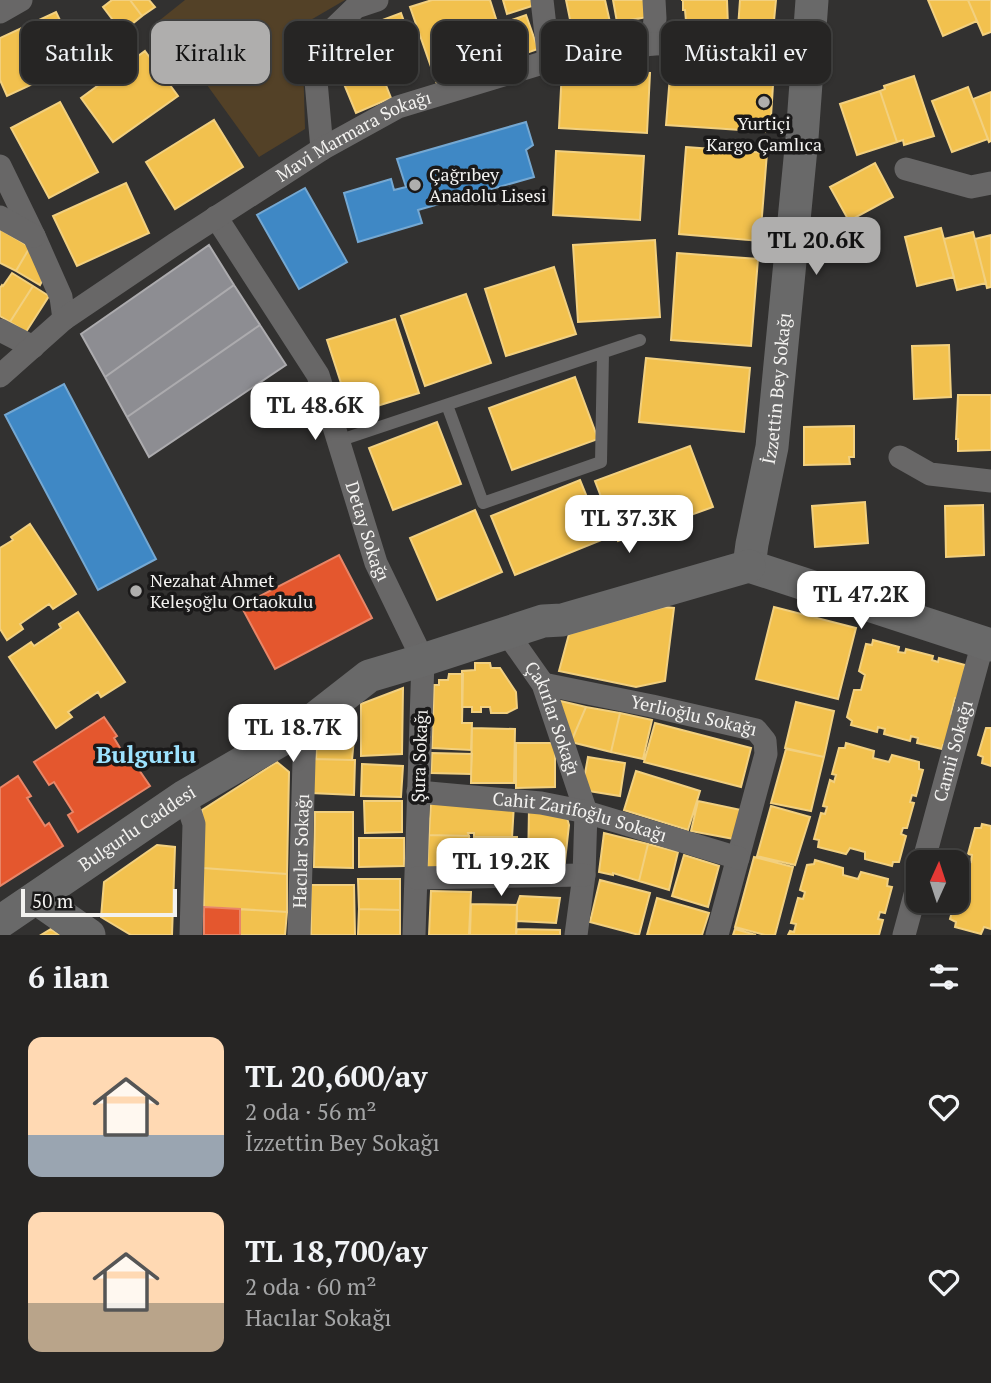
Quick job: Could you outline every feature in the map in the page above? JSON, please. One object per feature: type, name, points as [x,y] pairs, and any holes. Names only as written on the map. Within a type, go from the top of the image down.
[{"type":"main road","name":"İzzettin Bey Sokağı","points":[[810,21],[812,0]]},
{"type":"main road","name":"İzzettin Bey Sokağı","points":[[750,555],[772,447],[806,84]]},
{"type":"main road","name":"Bulgurlu Caddesi","points":[[0,922],[185,796],[305,726],[369,676],[543,621],[557,606],[750,555]]},
{"type":"main road","points":[[750,555],[988,638]]},
{"type":"main road","points":[[36,898],[89,935]]},
{"type":"street","points":[[0,12],[21,0]]},
{"type":"street","points":[[322,149],[316,81],[323,39],[356,7],[376,0]]},
{"type":"street","points":[[542,0],[545,21]]},
{"type":"street","points":[[653,44],[654,0]]},
{"type":"street","name":"Mavi Marmara Sokağı","points":[[647,45],[661,44]]},
{"type":"street","name":"Mavi Marmara Sokağı","points":[[0,376],[33,347],[62,308],[216,217],[322,149],[398,107],[541,64]]},
{"type":"street","points":[[0,166],[34,236],[62,308]]},
{"type":"street","points":[[906,169],[971,187],[991,183]]},
{"type":"street","points":[[0,217],[34,236]]},
{"type":"street","name":"Detay Sokağı","points":[[216,217],[318,375],[376,563],[423,660]]},
{"type":"street","points":[[0,330],[33,347]]},
{"type":"street","points":[[900,457],[930,474],[991,481]]},
{"type":"street","name":"Çakırlar Sokağı","points":[[507,633],[543,684],[586,812],[584,875],[576,935]]},
{"type":"street","name":"Camii Sokağı","points":[[927,850],[988,638]]},
{"type":"street","name":"Şura Sokağı","points":[[414,935],[423,660]]},
{"type":"street","name":"Yerlioğlu Sokağı","points":[[543,684],[756,730],[765,741],[766,754],[717,935]]},
{"type":"street","name":"Hacılar Sokağı","points":[[299,935],[305,726]]},
{"type":"street","name":"Cahit Zarifoğlu Sokağı","points":[[418,792],[541,803],[586,812],[738,858]]},
{"type":"street","points":[[185,796],[194,824],[191,935]]},
{"type":"street","points":[[417,878],[584,875]]},
{"type":"street","points":[[904,935],[910,914]]},
{"type":"lane","points":[[338,441],[640,340]]},
{"type":"lane","points":[[447,405],[483,503],[601,462],[603,353]]},
{"type":"shaded area","points":[[185,0],[345,0],[309,21],[284,21],[284,84],[304,84],[305,129],[259,157],[206,84],[270,84],[270,21],[160,20]]},
{"type":"building: Konut","points":[[112,0],[130,0],[142,16],[136,21],[114,21],[103,7]]},
{"type":"building: Konut","points":[[130,0],[149,0],[155,7],[142,16]]},
{"type":"building: Konut","points":[[432,0],[490,0],[497,21],[432,21],[432,70],[418,30],[418,21],[415,21],[410,7]]},
{"type":"building: Konut","points":[[503,0],[540,0],[541,3],[507,14]]},
{"type":"building: Konut","points":[[566,0],[605,0],[610,21],[570,21]]},
{"type":"building: Konut","points":[[613,0],[645,0],[648,17],[617,21]]},
{"type":"building: Konut","points":[[683,0],[727,0],[728,21],[686,21]]},
{"type":"building: Konut","points":[[740,0],[776,0],[774,21],[738,21]]},
{"type":"building: Konut","points":[[928,0],[968,0],[977,21],[943,36]]},
{"type":"building: Konut","points":[[968,0],[991,0],[991,32],[983,35]]},
{"type":"building: Konut","points":[[56,12],[60,21],[37,21]]},
{"type":"building: Konut","points":[[401,13],[404,21],[380,21]]},
{"type":"building: Konut","points":[[526,15],[538,49],[527,53],[527,21],[509,21]]},
{"type":"building: Konut","points":[[21,28],[21,84],[33,84],[7,96],[0,80],[0,38]]},
{"type":"building: Konut","points":[[145,51],[151,59],[151,84],[169,84],[178,96],[113,142],[81,98],[100,84],[137,84],[137,57]]},
{"type":"building: Konut","points":[[647,73],[650,73],[647,133],[559,128],[561,84],[647,84]]},
{"type":"building: Konut","points":[[914,76],[934,136],[904,145],[903,140],[897,142],[880,91],[885,89],[884,86]]},
{"type":"building: Konut","points":[[344,84],[386,84],[391,98],[356,113]]},
{"type":"building: Konut","points":[[669,84],[773,84],[770,132],[666,125]]},
{"type":"building: Konut","points":[[968,87],[988,139],[952,152],[932,101]]},
{"type":"building: Konut","points":[[880,91],[897,142],[857,155],[840,104]]},
{"type":"building: Konut","points":[[991,92],[991,141],[989,142],[973,99]]},
{"type":"building: Konut","points":[[60,102],[98,172],[49,198],[11,128]]},
{"type":"building: Konut","points":[[214,120],[243,167],[175,209],[146,162]]},
{"type":"building: Konut","points":[[686,147],[767,153],[760,241],[679,234]]},
{"type":"building: Konut","points":[[556,151],[644,156],[640,220],[553,215]]},
{"type":"building: Konut","points":[[875,163],[893,197],[849,221],[830,187]]},
{"type":"building: Konut","points":[[126,183],[149,233],[77,266],[53,216]]},
{"type":"building: Konut","points":[[941,228],[954,277],[917,286],[905,237]]},
{"type":"building: Konut","points":[[0,229],[30,247],[16,271],[0,263]]},
{"type":"building: Konut","points":[[973,232],[986,283],[957,290],[944,239]]},
{"type":"building: Konut","points":[[991,235],[991,287],[987,288],[975,239]]},
{"type":"building: Konut","points":[[655,240],[660,317],[578,322],[573,245]]},
{"type":"building: Konut","points":[[30,247],[45,275],[40,285],[16,271]]},
{"type":"building: Konut","points":[[677,253],[758,259],[751,346],[671,340]]},
{"type":"building: Konut","points":[[554,267],[576,334],[506,356],[485,289]]},
{"type":"building: Konut","points":[[12,273],[33,286],[10,322],[0,316],[0,288]]},
{"type":"building: Konut","points":[[33,286],[49,296],[26,332],[10,322]]},
{"type":"building: Konut","points":[[466,294],[491,363],[425,386],[401,316]]},
{"type":"building: Konut","points":[[395,319],[419,393],[351,414],[327,340]]},
{"type":"building: Konut","points":[[949,345],[951,397],[914,399],[912,346]]},
{"type":"building: Konut","points":[[646,358],[750,368],[744,432],[639,422]]},
{"type":"building: Konut","points":[[575,377],[598,439],[512,470],[489,408]]},
{"type":"building: Konut","points":[[958,395],[991,395],[991,450],[958,451]]},
{"type":"building: Konut","points":[[437,422],[461,484],[393,510],[369,448]]},
{"type":"building: Konut","points":[[854,426],[854,457],[849,457],[850,464],[804,465],[804,427]]},
{"type":"building: Konut","points":[[690,446],[713,507],[618,541],[595,481]]},
{"type":"building: Konut","points":[[580,480],[604,539],[515,575],[491,516]]},
{"type":"building: Konut","points":[[865,502],[868,543],[815,547],[812,506]]},
{"type":"building: Konut","points":[[983,505],[984,555],[946,557],[945,506]]},
{"type":"building: Konut","points":[[475,510],[502,572],[437,600],[410,538]]},
{"type":"building: Konut","points":[[30,524],[76,594],[53,609],[49,604],[20,624],[23,629],[7,640],[0,629],[0,548]]},
{"type":"building: Konut","points":[[664,607],[674,608],[665,681],[636,687],[559,671],[569,634]]},
{"type":"building: Konut","points":[[774,607],[856,628],[838,699],[756,679]]},
{"type":"building: Konut","points":[[78,612],[125,682],[101,697],[98,692],[68,712],[72,717],[56,728],[9,657],[31,642],[34,646],[61,628],[59,624]]},
{"type":"building: Konut","points":[[873,640],[899,647],[898,652],[905,653],[906,649],[933,656],[932,660],[938,662],[939,658],[965,665],[963,699],[955,698],[951,714],[957,717],[950,745],[943,745],[942,749],[917,743],[918,738],[911,736],[910,741],[884,734],[885,729],[878,727],[877,732],[851,725],[852,721],[847,717],[854,690],[861,690],[865,675],[859,671],[866,644],[872,645]]},
{"type":"building: Konut","points":[[475,663],[490,663],[491,668],[500,668],[516,692],[517,708],[507,713],[491,713],[490,707],[481,707],[481,712],[472,712],[472,707],[462,707],[462,671],[475,670]]},
{"type":"building: Konut","points":[[449,674],[463,674],[462,723],[472,723],[471,750],[432,748],[434,685],[439,685],[439,680],[448,680]]},
{"type":"building: Konut","points":[[403,688],[402,754],[361,756],[361,704]]},
{"type":"building: Konut","points":[[552,699],[586,707],[571,742]]},
{"type":"building: Konut","points":[[796,702],[834,711],[824,757],[785,748]]},
{"type":"building: Konut","points":[[586,707],[620,713],[611,752],[571,742]]},
{"type":"building: Konut","points":[[620,713],[652,720],[643,759],[611,752]]},
{"type":"building: Konut","points":[[356,718],[352,760],[316,759],[317,740]]},
{"type":"building: Konut","points":[[655,723],[751,748],[741,787],[644,762]]},
{"type":"building: Konut","points":[[472,728],[515,729],[514,783],[471,783]]},
{"type":"building: Konut","points":[[986,728],[991,728],[991,766],[982,763],[983,757],[978,755]]},
{"type":"building: Konut","points":[[516,743],[555,743],[555,787],[516,788]]},
{"type":"building: Konut","points":[[846,743],[874,751],[873,758],[889,762],[892,755],[919,762],[919,769],[923,770],[916,796],[912,795],[910,802],[914,803],[907,828],[903,828],[901,834],[906,836],[899,862],[893,862],[892,866],[865,859],[865,852],[850,848],[846,854],[818,847],[819,840],[814,839],[821,813],[825,814],[827,807],[823,806],[830,780],[834,782],[836,775],[832,774],[839,748],[845,748]]},
{"type":"building: Konut","points":[[786,749],[824,757],[811,811],[771,803]]},
{"type":"building: Konut","points":[[432,753],[472,754],[471,774],[431,773]]},
{"type":"building: Konut","points":[[588,757],[625,763],[620,796],[582,790]]},
{"type":"building: Konut","points":[[312,759],[355,760],[354,795],[311,793]]},
{"type":"building: Konut","points":[[277,762],[289,772],[287,874],[203,868],[202,810]]},
{"type":"building: Konut","points":[[362,764],[403,766],[401,797],[361,796]]},
{"type":"building: Konut","points":[[636,771],[700,791],[688,830],[624,810]]},
{"type":"building: Konut","points":[[364,801],[402,801],[402,832],[365,833]]},
{"type":"building: Konut","points":[[698,801],[741,810],[734,839],[691,831]]},
{"type":"building: Konut","points":[[431,802],[514,804],[512,838],[474,837],[474,833],[468,833],[469,836],[429,835]]},
{"type":"building: Konut","points":[[771,806],[810,817],[795,865],[757,856]]},
{"type":"building: Konut","points":[[529,808],[566,814],[569,825],[564,870],[528,868]]},
{"type":"building: Konut","points":[[315,812],[353,812],[353,868],[314,867]]},
{"type":"building: Konut","points":[[982,824],[991,826],[991,929],[984,927],[981,934],[955,927],[956,922],[950,919],[951,914],[970,914],[972,855],[969,850],[975,828],[981,828]]},
{"type":"building: Konut","points":[[604,833],[648,844],[639,881],[599,872]]},
{"type":"building: Konut","points":[[429,835],[469,836],[469,869],[427,868]]},
{"type":"building: Konut","points":[[474,837],[517,837],[516,873],[473,871]]},
{"type":"building: Konut","points":[[359,838],[404,838],[404,866],[359,867]]},
{"type":"building: Konut","points":[[648,844],[678,852],[669,890],[639,881]]},
{"type":"building: Konut","points":[[157,845],[175,847],[172,935],[131,935],[101,917],[104,882]]},
{"type":"building: Konut","points":[[684,855],[719,866],[708,907],[672,896]]},
{"type":"building: Konut","points":[[754,857],[793,867],[775,935],[735,927]]},
{"type":"building: Konut","points":[[815,860],[843,868],[843,875],[858,879],[861,872],[888,879],[887,886],[892,887],[885,913],[880,912],[878,919],[883,920],[879,935],[788,935],[790,931],[794,932],[796,924],[791,923],[798,898],[803,899],[805,892],[800,890],[807,865],[814,864]]},
{"type":"building: Konut","points":[[203,868],[287,874],[287,912],[204,907]]},
{"type":"building: Konut","points":[[358,879],[400,879],[400,910],[359,909]]},
{"type":"building: Konut","points":[[600,880],[650,893],[639,935],[590,922]]},
{"type":"building: Konut","points":[[311,885],[354,885],[355,935],[311,935]]},
{"type":"building: Konut","points":[[431,891],[471,892],[469,935],[429,935]]},
{"type":"building: Konut","points":[[520,896],[560,898],[556,923],[517,921]]},
{"type":"building: Konut","points":[[657,898],[709,913],[702,935],[647,935]]},
{"type":"building: Konut","points":[[471,904],[517,905],[516,935],[470,935]]},
{"type":"building: Konut","points":[[240,909],[287,912],[285,935],[240,935]]},
{"type":"building: Konut","points":[[359,909],[400,910],[400,935],[358,935]]},
{"type":"building: Konut","points":[[51,929],[59,935],[41,935]]},
{"type":"building: Konut","points":[[517,929],[560,930],[560,935],[516,935]]},
{"type":"building: Konut","points":[[735,929],[756,935],[733,935]]},
{"type":"building: Ticaret","points":[[339,555],[372,618],[275,669],[241,606]]},
{"type":"building: Ticaret","points":[[104,717],[117,736],[114,738],[131,766],[135,764],[150,786],[78,832],[68,815],[73,812],[54,782],[49,785],[34,762]]},
{"type":"building: Ticaret","points":[[18,776],[31,796],[27,798],[45,826],[49,823],[63,846],[0,886],[0,788]]},
{"type":"building: Ticaret","points":[[204,907],[240,909],[240,935],[204,935]]},
{"type":"building: Okul","points":[[526,122],[533,145],[526,150],[534,177],[418,210],[422,223],[358,242],[344,193],[391,179],[394,190],[406,187],[397,159]]},
{"type":"building: Okul","points":[[305,188],[347,262],[299,289],[257,215]]},
{"type":"building: Okul","points":[[64,384],[156,559],[98,590],[5,415]]},
{"type":"building: Sanayi","points":[[209,245],[234,285],[105,377],[81,334]]},
{"type":"building: Sanayi","points":[[234,285],[260,325],[127,417],[105,377]]},
{"type":"building: Sanayi","points":[[260,325],[286,365],[149,457],[127,417]]},
{"type":"place","name":"Yurtiçi Kargo Çamlıca","points":[[764,102]]},
{"type":"place","name":"Çağrıbey Anadolu Lisesi","points":[[415,185]]},
{"type":"place","name":"Nezahat Ahmet Keleşoğlu Ortaokulu","points":[[136,591]]},
{"type":"district","name":"Bulgurlu","points":[[146,755]]}]
